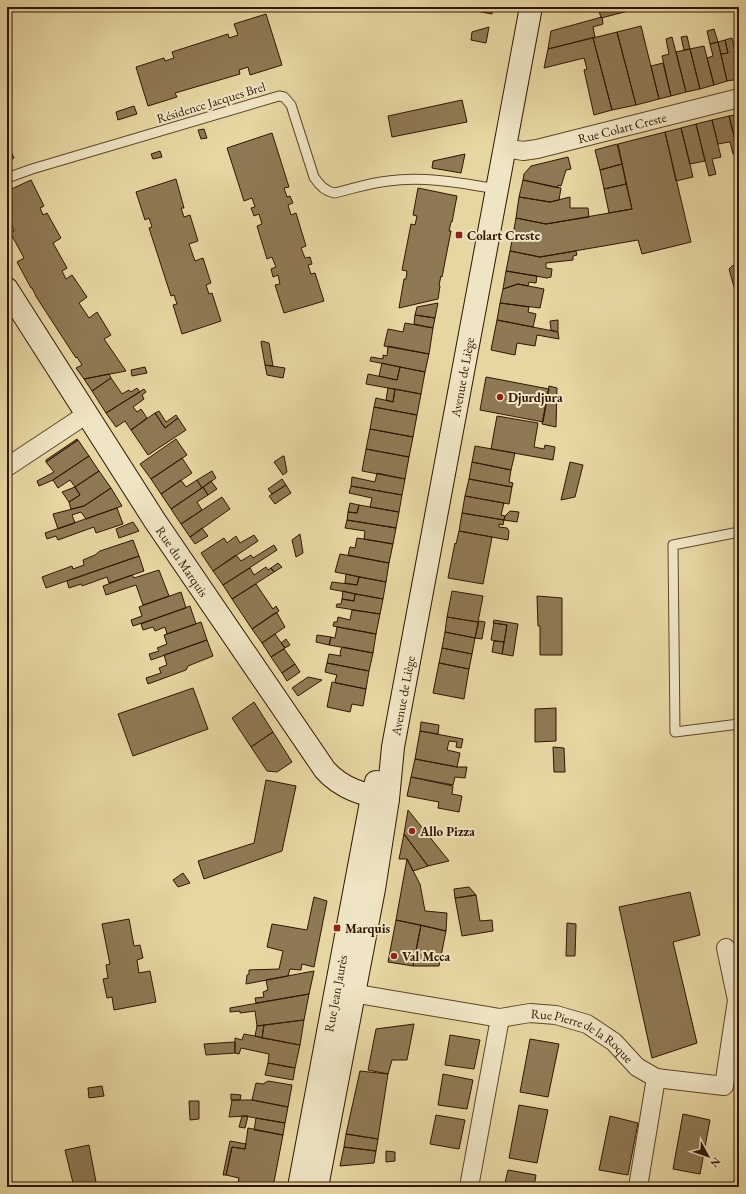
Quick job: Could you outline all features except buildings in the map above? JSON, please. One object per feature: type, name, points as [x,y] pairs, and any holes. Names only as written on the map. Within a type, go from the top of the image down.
[{"type":"main road","name":"Avenue de Liège","points":[[380,800],[377,780],[393,747],[531,7]]},
{"type":"main road","name":"Rue du Marquis","points":[[7,290],[155,521],[325,770],[334,779],[348,788],[380,800]]},
{"type":"main road","name":"Rue Jean Jaurès","points":[[317,1187],[345,992],[380,800]]},
{"type":"main road","name":"Rue Jean Jaurès","points":[[299,1187],[345,992]]},
{"type":"street","name":"Rue Colart Creste","points":[[505,148],[523,151],[537,149],[739,98]]},
{"type":"street","points":[[7,467],[87,414]]},
{"type":"street","name":"Rue Pierre de la Roque","points":[[345,992],[500,1018],[530,1013],[556,1015],[587,1024],[614,1042],[637,1067],[656,1078],[724,1086],[737,1000],[726,948]]},
{"type":"street","points":[[469,1187],[500,1018]]},
{"type":"street","points":[[638,1187],[656,1078]]},
{"type":"lane","name":"Résidence Jacques Brel","points":[[7,178],[279,96],[284,97],[291,105],[314,177],[328,192],[334,193],[373,183],[412,179],[455,182],[497,189]]},
{"type":"lane","points":[[739,532],[673,545],[675,732],[739,724]]},
{"type":"place","name":"Colart Creste","points":[[459,235]]},
{"type":"place","name":"Djurdjura","points":[[500,397]]},
{"type":"place","name":"Allo Pizza","points":[[412,831]]},
{"type":"place","name":"Marquis","points":[[337,928]]},
{"type":"place","name":"Val Meca","points":[[394,956]]}]
